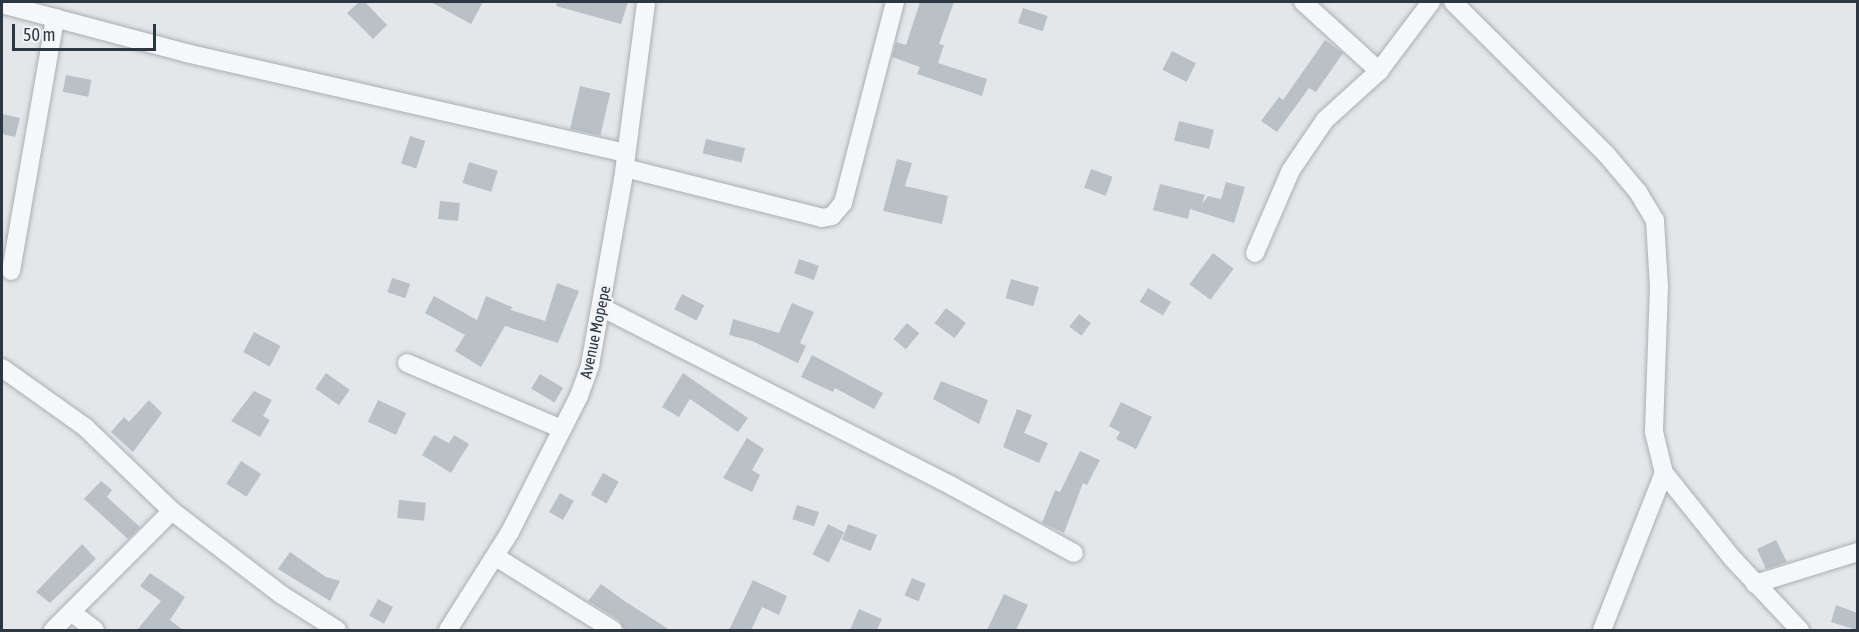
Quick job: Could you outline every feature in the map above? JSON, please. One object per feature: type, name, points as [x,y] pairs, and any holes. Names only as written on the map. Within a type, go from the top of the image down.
[{"type":"street","name":"Avenue Mopepe","points":[[448,630],[496,557],[562,429],[590,365],[626,161],[646,2]]},
{"type":"street","points":[[2,4],[186,53],[626,161],[822,218],[832,216],[843,202],[895,2]]},
{"type":"street","points":[[1303,2],[1379,71]]},
{"type":"street","points":[[1255,254],[1297,162],[1325,120],[1379,71],[1431,2]]},
{"type":"street","points":[[1453,2],[1606,154],[1638,192],[1655,220],[1659,287],[1654,432],[1664,473],[1755,584],[1800,630]]},
{"type":"street","points":[[11,271],[55,18]]},
{"type":"street","points":[[601,307],[952,486],[1074,553]]},
{"type":"street","points":[[407,363],[562,429]]},
{"type":"street","points":[[2,368],[85,427],[172,511],[337,630]]},
{"type":"street","points":[[1602,630],[1664,473]]},
{"type":"street","points":[[53,630],[172,511]]},
{"type":"street","points":[[1755,584],[1857,552]]},
{"type":"street","points":[[496,557],[613,630]]},
{"type":"street","points":[[71,612],[95,630]]},
{"type":"building","points":[[359,2],[365,2],[387,25],[373,39],[347,13]]},
{"type":"building","points":[[431,2],[483,2],[471,24]]},
{"type":"building","points":[[557,2],[628,2],[621,24],[556,6]]},
{"type":"building","points":[[920,2],[954,2],[939,44],[944,45],[938,63],[987,79],[982,96],[917,74],[920,67],[892,57],[896,42],[906,45]]},
{"type":"building","points":[[1023,8],[1048,16],[1043,31],[1018,23]]},
{"type":"building","points":[[1325,40],[1343,53],[1316,92],[1309,88],[1277,132],[1261,121],[1279,97],[1283,100]]},
{"type":"building","points":[[1172,51],[1196,63],[1187,82],[1162,70]]},
{"type":"building","points":[[66,75],[92,80],[88,97],[63,92]]},
{"type":"building","points":[[580,86],[610,93],[600,136],[570,129]]},
{"type":"building","points":[[2,114],[20,118],[15,137],[2,134]]},
{"type":"building","points":[[1179,121],[1214,130],[1209,149],[1174,140]]},
{"type":"building","points":[[410,136],[425,141],[416,169],[401,164]]},
{"type":"building","points":[[706,139],[745,148],[742,163],[703,154]]},
{"type":"building","points":[[897,159],[912,163],[905,186],[948,196],[942,224],[883,211]]},
{"type":"building","points":[[469,162],[498,171],[491,192],[463,183]]},
{"type":"building","points":[[1091,169],[1113,177],[1106,196],[1084,188]]},
{"type":"building","points":[[1226,182],[1245,187],[1234,223],[1190,209],[1188,219],[1153,210],[1160,184],[1205,195],[1202,204],[1208,196],[1221,199]]},
{"type":"building","points":[[440,201],[460,203],[458,221],[438,219]]},
{"type":"building","points":[[1213,253],[1234,269],[1210,300],[1190,284]]},
{"type":"building","points":[[799,259],[819,266],[814,280],[794,273]]},
{"type":"building","points":[[392,278],[410,284],[405,298],[387,292]]},
{"type":"building","points":[[1011,279],[1039,287],[1033,306],[1005,298]]},
{"type":"building","points":[[557,283],[579,291],[558,343],[505,326],[481,367],[455,351],[465,335],[425,313],[434,296],[477,320],[486,296],[512,307],[511,310],[545,321]]},
{"type":"building","points":[[1148,288],[1171,302],[1163,316],[1140,302]]},
{"type":"building","points":[[682,294],[704,305],[697,320],[674,309]]},
{"type":"building","points":[[792,303],[814,312],[800,343],[806,346],[798,363],[752,341],[729,335],[733,319],[779,333]]},
{"type":"building","points":[[946,308],[966,323],[955,338],[935,323]]},
{"type":"building","points":[[1079,314],[1091,323],[1081,336],[1069,327]]},
{"type":"building","points":[[907,323],[919,333],[906,349],[894,339]]},
{"type":"building","points":[[254,332],[280,346],[270,366],[243,352]]},
{"type":"building","points":[[812,355],[883,393],[874,409],[835,388],[833,392],[801,377]]},
{"type":"building","points":[[326,373],[350,390],[339,405],[315,389]]},
{"type":"building","points":[[683,373],[748,418],[738,432],[690,399],[679,417],[662,407]]},
{"type":"building","points":[[540,374],[563,388],[554,402],[531,389]]},
{"type":"building","points":[[941,381],[988,400],[979,424],[933,399]]},
{"type":"building","points":[[254,391],[272,400],[263,416],[270,420],[260,437],[231,421]]},
{"type":"building","points":[[149,400],[162,413],[133,452],[111,432],[124,417],[129,422]]},
{"type":"building","points":[[378,400],[406,413],[396,435],[368,422]]},
{"type":"building","points":[[1121,402],[1152,417],[1136,449],[1116,439],[1120,432],[1109,426]]},
{"type":"building","points":[[1017,409],[1032,415],[1024,433],[1048,443],[1039,463],[1003,447]]},
{"type":"building","points":[[434,435],[449,443],[454,435],[469,444],[451,473],[422,455]]},
{"type":"building","points":[[747,438],[764,449],[752,470],[760,475],[752,492],[723,478]]},
{"type":"building","points":[[1080,451],[1100,460],[1087,485],[1083,483],[1064,533],[1042,523],[1055,490],[1060,492]]},
{"type":"building","points":[[241,461],[261,474],[246,497],[226,484]]},
{"type":"building","points":[[603,473],[619,482],[607,504],[591,495]]},
{"type":"building","points":[[101,481],[112,490],[107,497],[140,527],[128,539],[84,499]]},
{"type":"building","points":[[560,493],[574,501],[563,520],[549,512]]},
{"type":"building","points":[[399,500],[426,503],[424,521],[397,518]]},
{"type":"building","points":[[797,505],[819,512],[814,526],[792,519]]},
{"type":"building","points":[[828,524],[844,532],[829,562],[813,554]]},
{"type":"building","points":[[848,524],[877,535],[871,551],[842,540]]},
{"type":"building","points":[[1776,540],[1787,562],[1766,569],[1757,549]]},
{"type":"building","points":[[82,544],[96,559],[50,603],[36,592]]},
{"type":"building","points":[[290,552],[326,577],[340,581],[330,601],[278,569]]},
{"type":"building","points":[[150,573],[185,597],[170,620],[183,630],[137,630],[161,601],[140,586]]},
{"type":"building","points":[[912,578],[926,584],[918,601],[905,595]]},
{"type":"building","points":[[753,580],[787,596],[779,615],[762,607],[751,630],[729,630]]},
{"type":"building","points":[[601,584],[670,630],[624,629],[619,620],[588,601]]},
{"type":"building","points":[[1004,594],[1028,605],[1016,630],[987,630]]},
{"type":"building","points":[[378,599],[393,607],[384,624],[369,616]]},
{"type":"building","points":[[1836,605],[1857,613],[1857,630],[1831,622]]},
{"type":"building","points":[[859,609],[882,619],[877,630],[850,630]]}]
